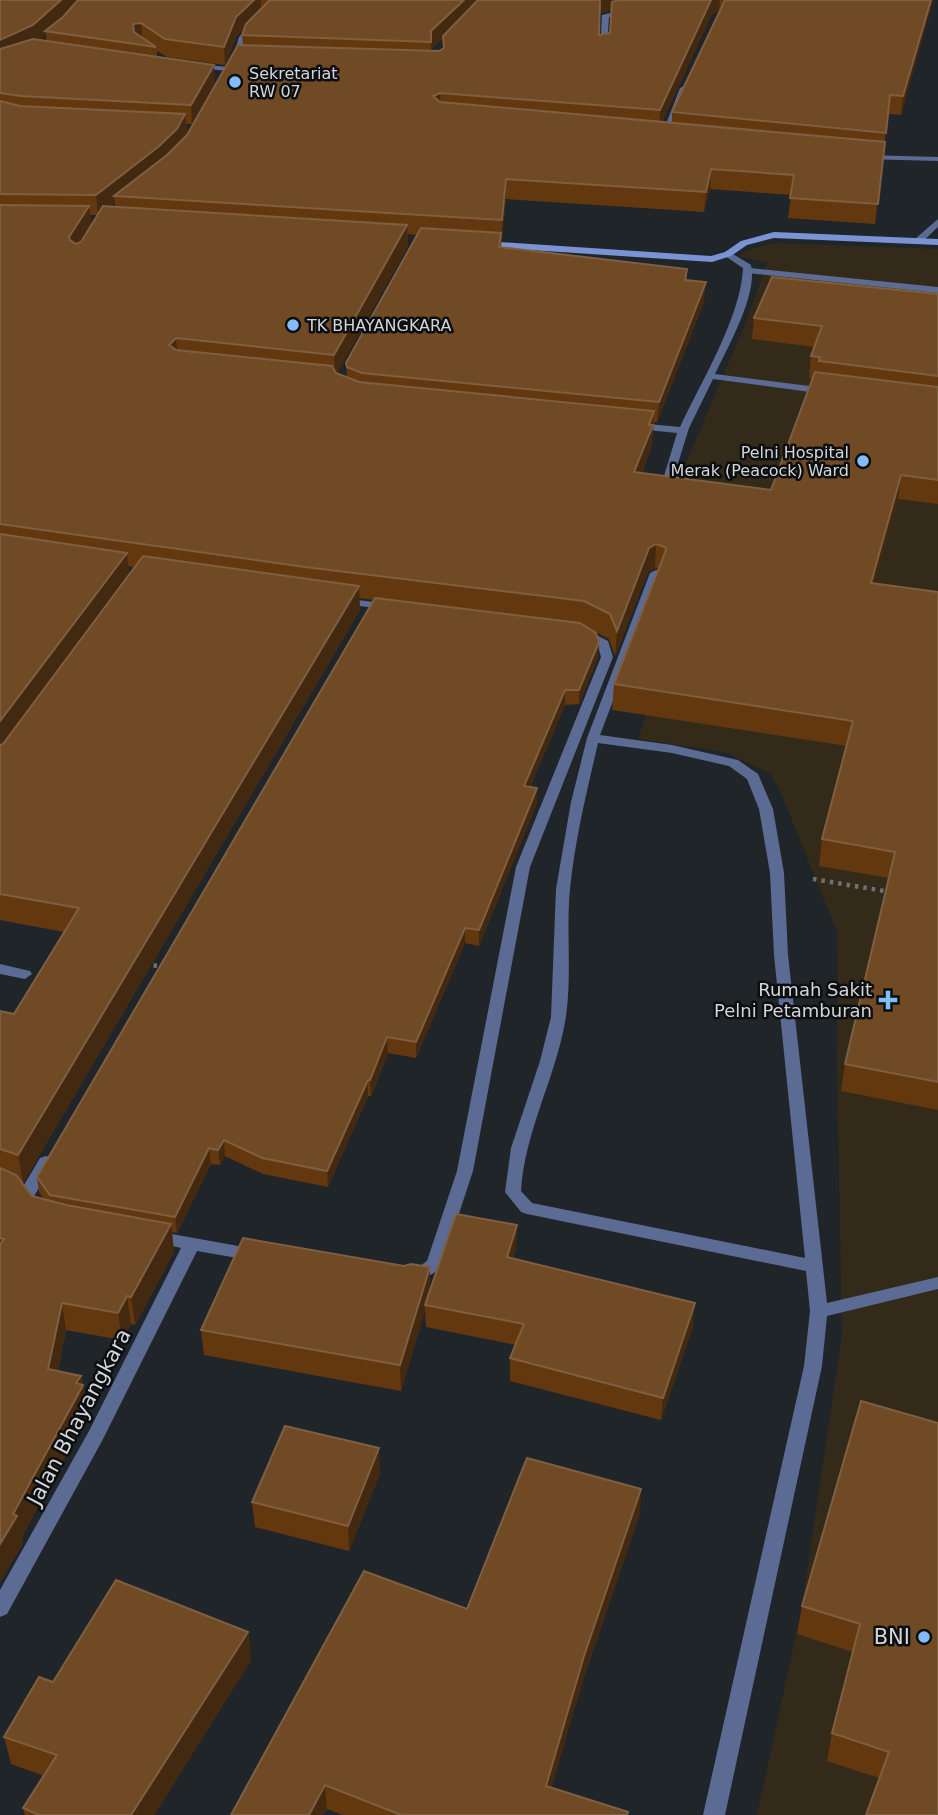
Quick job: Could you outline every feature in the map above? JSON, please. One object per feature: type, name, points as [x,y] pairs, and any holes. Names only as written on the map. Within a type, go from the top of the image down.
[{"type":"street","points":[[222,79],[236,58],[242,38],[281,0]]},
{"type":"street","points":[[603,49],[606,15],[622,13],[630,0]]},
{"type":"street","points":[[261,8],[271,9]]},
{"type":"street","points":[[236,58],[249,59]]},
{"type":"street","points":[[183,64],[229,69]]},
{"type":"street","points":[[196,75],[209,77]]},
{"type":"street","points":[[664,135],[689,78]]},
{"type":"street","points":[[650,134],[676,137]]},
{"type":"street","points":[[853,156],[938,159]]},
{"type":"street","points":[[918,241],[938,222]]},
{"type":"street","points":[[471,243],[712,259],[727,254],[744,243],[774,235],[938,242]]},
{"type":"street","points":[[727,254],[743,262],[750,271],[938,290]]},
{"type":"street","points":[[669,475],[683,430],[711,376],[750,271]]},
{"type":"street","points":[[711,376],[831,391]]},
{"type":"street","points":[[630,425],[683,430]]},
{"type":"street","points":[[656,573],[593,738],[564,880],[562,983],[558,1019],[513,1173],[513,1192],[527,1208],[816,1267]]},
{"type":"street","points":[[332,600],[367,611],[397,608]]},
{"type":"street","points":[[405,1283],[434,1265],[465,1171],[523,867],[607,657],[604,644],[583,632],[567,630]]},
{"type":"street","points":[[593,738],[672,749],[733,763],[753,778],[766,809],[777,873],[782,966],[819,1311],[813,1366],[714,1815]]},
{"type":"street","points":[[0,969],[25,974]]},
{"type":"street","points":[[27,1194],[55,1146]]},
{"type":"street","points":[[9,1187],[27,1194],[41,1205]]},
{"type":"street","points":[[138,1235],[272,1258]]},
{"type":"street","name":"Jalan Bhayangkara","points":[[0,1608],[96,1436],[192,1243]]},
{"type":"street","points":[[819,1311],[938,1283]]},
{"type":"path","points":[[777,873],[898,893]]},
{"type":"path","points":[[139,965],[162,966]]},
{"type":"shaded area","name":"Rumah Sakit Pelni Petamburan","points":[[774,243],[938,249],[938,1815],[757,1815],[801,1612],[842,1335],[837,1066],[838,934],[778,786],[769,773],[725,752],[638,739],[720,491],[677,484],[745,324],[767,263],[738,256],[751,249]]},
{"type":"building","points":[[0,0],[61,0],[33,25],[0,40]]},
{"type":"building","points":[[78,0],[254,0],[236,17],[224,47],[165,39],[141,23],[133,24],[134,32],[156,47],[45,31],[63,17]]},
{"type":"building","points":[[270,0],[464,0],[431,31],[431,42],[242,35],[246,24]]},
{"type":"building","points":[[478,0],[600,0],[599,35],[610,33],[612,2],[711,0],[660,110],[440,93],[433,96],[440,102],[885,142],[878,204],[790,198],[794,175],[711,169],[706,192],[506,179],[502,220],[114,196],[167,155],[187,135],[238,45],[439,51],[444,48],[443,36]]},
{"type":"building","points":[[725,0],[931,0],[903,96],[890,95],[886,133],[672,112]]},
{"type":"building","points":[[33,39],[214,65],[191,105],[0,93],[0,49]]},
{"type":"building","points":[[0,101],[20,106],[185,114],[177,129],[158,147],[96,195],[0,194]]},
{"type":"building","points":[[0,205],[89,206],[69,237],[76,244],[81,242],[103,206],[407,225],[334,355],[176,338],[169,345],[176,350],[332,366],[336,373],[359,382],[654,411],[649,425],[653,425],[634,472],[771,490],[815,372],[938,387],[938,480],[901,475],[871,583],[938,592],[938,1082],[845,1064],[895,852],[822,839],[853,721],[614,684],[665,547],[656,544],[649,548],[617,631],[610,614],[584,601],[305,567],[0,524]]},
{"type":"building","points":[[421,228],[501,233],[499,247],[687,269],[685,280],[706,282],[659,402],[362,373],[347,367],[346,363]]},
{"type":"building","points":[[772,277],[938,294],[938,376],[819,361],[820,357],[811,356],[822,326],[754,318]]},
{"type":"building","points":[[0,534],[127,553],[0,721]]},
{"type":"building","points":[[143,556],[359,586],[18,1155],[0,1149],[0,1011],[14,1014],[79,908],[0,894],[0,745]]},
{"type":"building","points":[[375,598],[580,623],[596,633],[599,642],[579,690],[565,690],[524,786],[537,788],[479,930],[465,928],[416,1042],[387,1037],[327,1171],[262,1158],[224,1140],[218,1150],[209,1148],[175,1217],[50,1195],[37,1177]]},
{"type":"building","points":[[0,1168],[16,1175],[32,1196],[66,1205],[171,1224],[131,1297],[127,1296],[118,1313],[62,1303],[48,1369],[81,1376],[76,1383],[83,1385],[13,1514],[17,1516],[0,1544],[0,1245],[4,1239],[0,1238]]},
{"type":"building","points":[[456,1214],[517,1225],[507,1257],[695,1303],[663,1398],[510,1358],[524,1324],[425,1305]]},
{"type":"building","points":[[243,1238],[404,1266],[411,1264],[430,1267],[400,1365],[201,1330]]},
{"type":"building","points":[[861,1401],[938,1423],[938,1815],[866,1815],[889,1752],[832,1733],[860,1624],[802,1606]]},
{"type":"building","points":[[285,1426],[379,1448],[348,1526],[252,1502]]},
{"type":"building","points":[[527,1458],[641,1489],[584,1656],[546,1786],[628,1812],[627,1815],[401,1815],[325,1785],[309,1815],[231,1815],[364,1571],[467,1609]]},
{"type":"building","points":[[116,1580],[248,1632],[131,1815],[39,1815],[23,1808],[57,1755],[4,1737],[39,1677],[53,1682]]},
{"type":"place","name":"Sekretariat RW 07","points":[[235,82]]},
{"type":"place","name":"TK BHAYANGKARA","points":[[293,325]]},
{"type":"place","name":"Pelni Hospital Merak (Peacock) Ward","points":[[863,461]]},
{"type":"place","name":"Rumah Sakit Pelni Petamburan","points":[[888,1000]]},
{"type":"place","name":"BNI","points":[[924,1637]]}]
